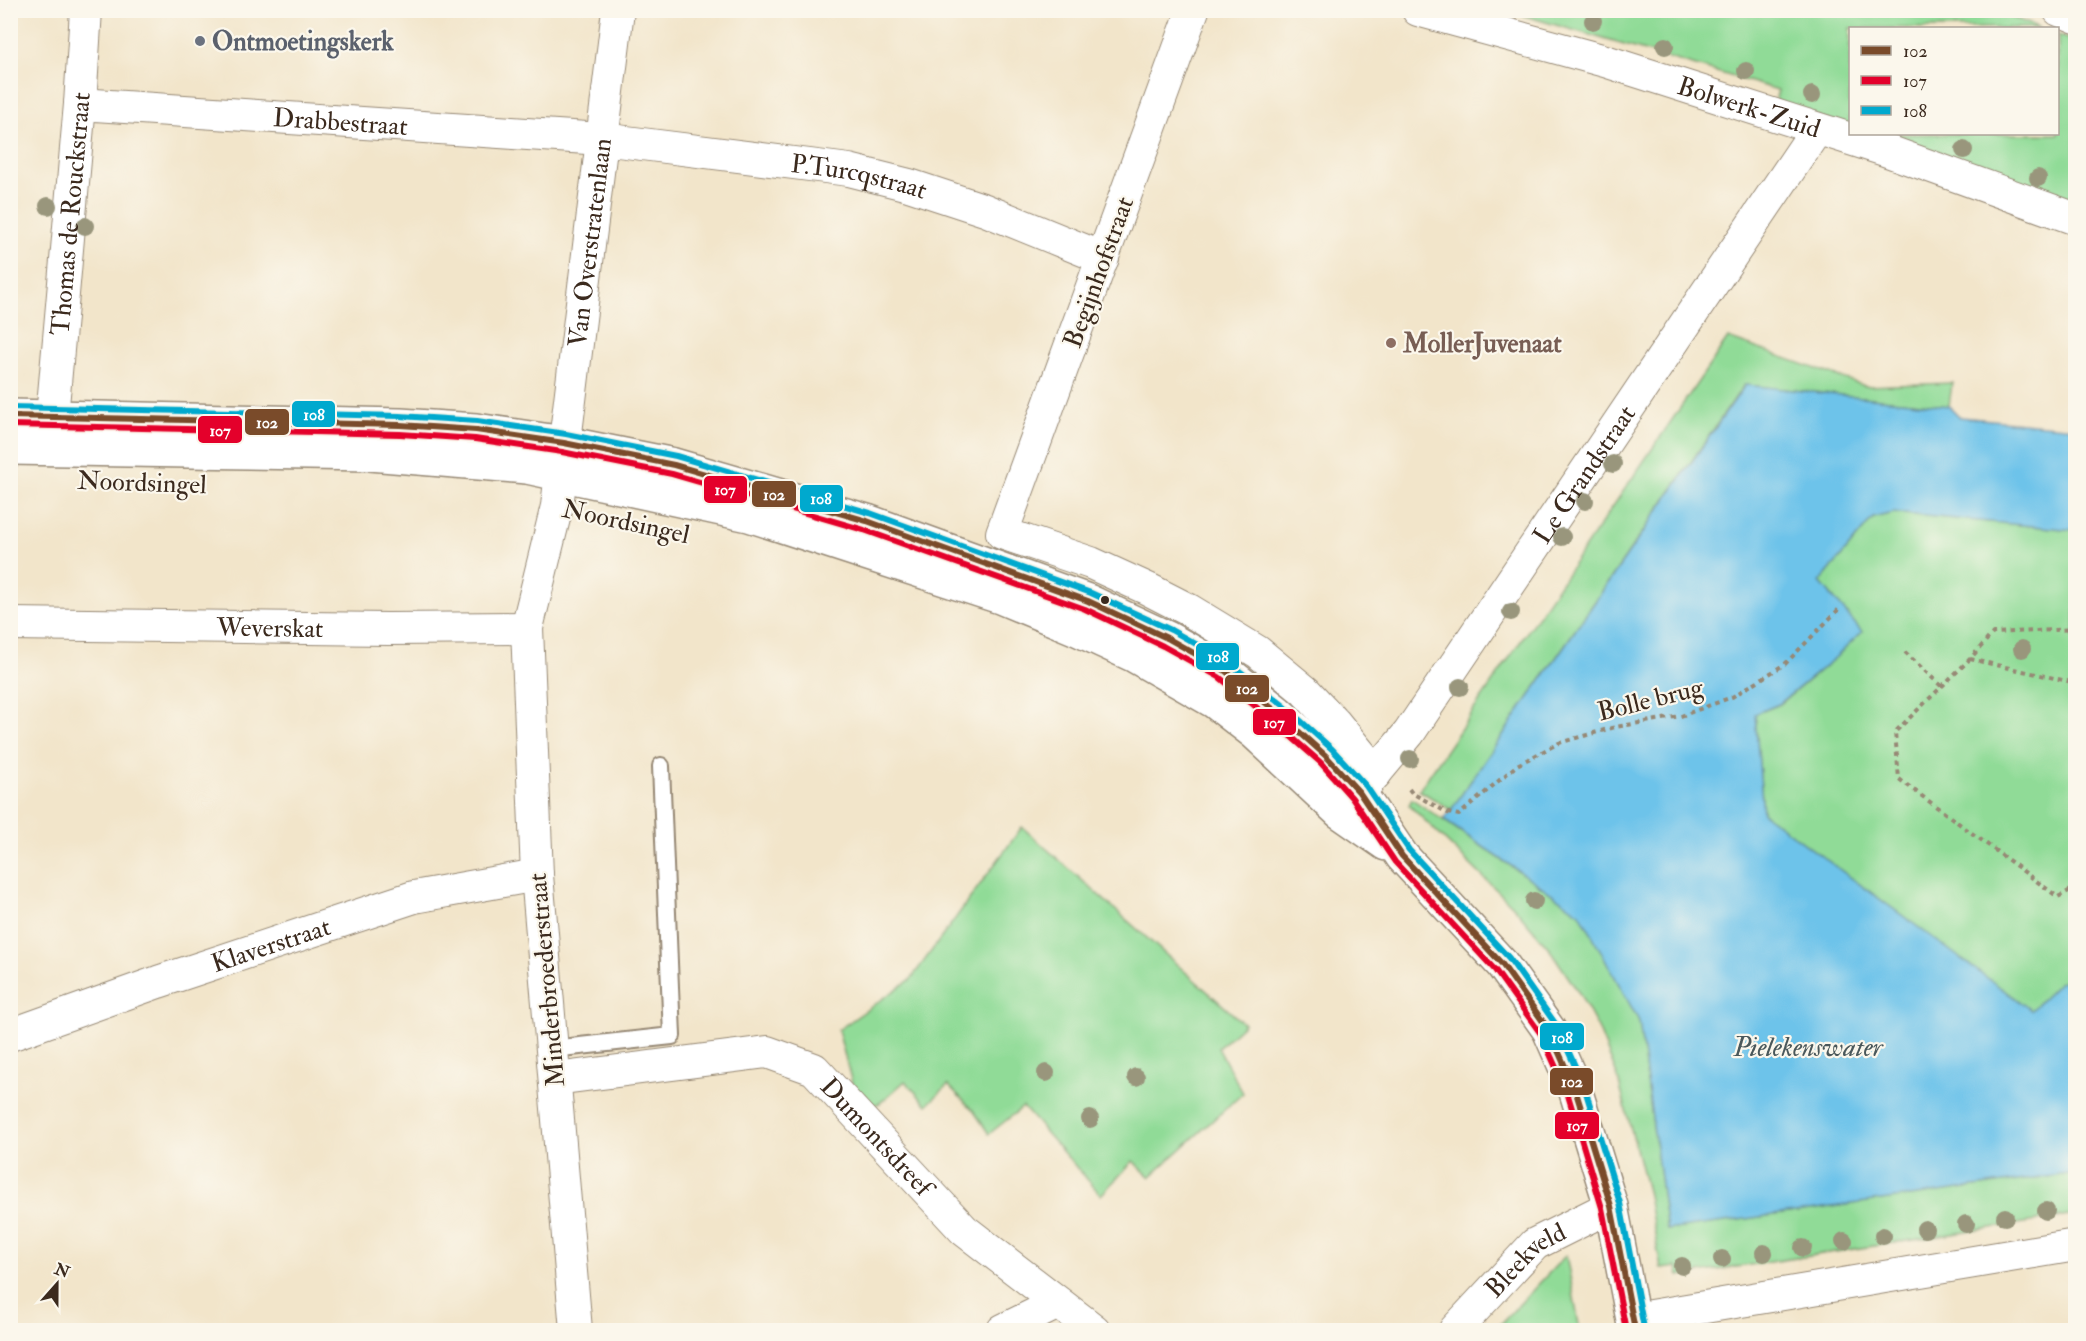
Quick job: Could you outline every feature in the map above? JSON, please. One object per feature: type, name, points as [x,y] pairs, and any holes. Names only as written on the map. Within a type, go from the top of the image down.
[{"type":"street","name":"Thomas de Rouckstraat","points":[[52,417],[80,104],[86,10]]},
{"type":"street","name":"Van Overstratenlaan","points":[[528,628],[557,506],[618,10]]},
{"type":"street","name":"Begijnhofstraat","points":[[1002,533],[1193,10]]},
{"type":"street","name":"Bolwerk-Zuid","points":[[1418,10],[1605,61],[1885,150],[2076,219]]},
{"type":"street","points":[[2059,10],[2076,17]]},
{"type":"street","name":"Drabbestraat","points":[[80,104],[602,139]]},
{"type":"street","name":"Le Grandstraat","points":[[1358,792],[1409,733],[1817,129]]},
{"type":"street","name":"P.Turcqstraat","points":[[602,139],[859,173],[909,185],[985,210],[1104,258]]},
{"type":"street","name":"Noordsingel","points":[[10,416],[400,425],[476,430],[749,515],[1000,597],[1077,628],[1133,655],[1215,702],[1256,733],[1358,792]]},
{"type":"street","name":"Noordsingel","points":[[10,448],[370,454],[527,467],[563,458]]},
{"type":"street","name":"Noordsingel","points":[[1002,533],[1091,563],[1189,610],[1258,652],[1305,691],[1336,724],[1358,792],[1402,856],[1502,964],[1550,1030],[1575,1089],[1611,1206],[1634,1325]]},
{"type":"street","name":"Weverskat","points":[[10,624],[388,629],[528,628]]},
{"type":"street","name":"Minderbroederstraat","points":[[528,628],[537,875],[576,1330]]},
{"type":"street","name":"Klaverstraat","points":[[10,1035],[158,982],[414,897],[537,875]]},
{"type":"street","name":"Dumontsdreef","points":[[554,1064],[767,1052],[814,1069],[964,1230],[1094,1330]]},
{"type":"street","name":"Bleekveld","points":[[1455,1330],[1535,1244],[1611,1206]]},
{"type":"street","points":[[1634,1325],[2076,1245]]},
{"type":"street","points":[[1003,1330],[1058,1303]]},
{"type":"lane","points":[[554,1064],[672,1036],[661,766]]},
{"type":"path","name":"Bolle brug","points":[[1412,793],[1448,813],[1459,815],[1517,765],[1559,743],[1615,727],[1681,716],[1732,697],[1785,664],[1841,607]]},
{"type":"path","points":[[2076,629],[1993,633],[1970,659],[1895,732],[1899,779],[2058,897],[2076,887]]},
{"type":"path","points":[[1905,652],[1941,686]]},
{"type":"path","points":[[1970,659],[2076,683]]},
{"type":"green space","points":[[1993,10],[2037,27],[1849,27],[1849,128],[1775,102],[1778,90],[1508,11]]},
{"type":"green space","points":[[2059,35],[2075,42],[2075,208],[1870,135],[2059,135]]},
{"type":"green space","points":[[1728,338],[1865,386],[1952,383],[1949,406],[1744,385],[1451,810],[1419,790]]},
{"type":"green space","points":[[1893,513],[2075,530],[2075,978],[2059,983],[2031,1011],[1763,813],[1755,714],[1780,704],[1862,632],[1820,582],[1873,518]]},
{"type":"green space","points":[[1412,799],[1580,913],[1639,1021],[1667,1230],[2075,1173],[2075,1215],[1679,1276],[1677,1267],[1661,1269],[1648,1195],[1617,1075],[1598,1028],[1579,993],[1548,947],[1513,906],[1409,805]]},
{"type":"green space","points":[[1022,827],[1244,1024],[1218,1048],[1243,1093],[1150,1177],[1133,1161],[1101,1195],[1023,1107],[989,1134],[973,1110],[948,1085],[927,1105],[905,1081],[880,1103],[874,1105],[853,1087],[838,1030],[911,979]]},
{"type":"green space","points":[[1566,1255],[1580,1330],[1495,1330]]},
{"type":"water","name":"Pielekenswater","points":[[1745,385],[1949,406],[1960,417],[2075,428],[2075,530],[1893,513],[1873,518],[1820,582],[1862,632],[1836,657],[1779,704],[1755,714],[1763,813],[2031,1010],[2059,983],[2075,978],[2075,1173],[1667,1230],[1639,1021],[1580,913],[1444,820]]},
{"type":"transit line","name":"108","points":[[10,407],[400,416],[477,421],[566,434],[676,456],[870,513],[1091,593],[1171,630],[1228,662],[1283,705],[1332,749],[1366,786],[1409,850],[1509,958],[1557,1026],[1584,1086],[1620,1203],[1644,1328]]},
{"type":"transit line","name":"102","points":[[10,416],[400,425],[476,430],[564,443],[674,465],[867,521],[1088,601],[1167,638],[1224,670],[1277,712],[1326,756],[1359,792],[1402,856],[1502,964],[1549,1030],[1575,1089],[1611,1206],[1635,1330]]},
{"type":"transit line","name":"107","points":[[10,425],[400,434],[475,439],[562,452],[672,474],[864,530],[1085,609],[1163,646],[1219,677],[1320,762],[1352,798],[1395,862],[1495,970],[1541,1034],[1567,1092],[1602,1208],[1626,1330]]},
{"type":"place","name":"Ontmoetingskerk","points":[[200,41]]},
{"type":"place","name":"MollerJuvenaat","points":[[1391,343]]}]
